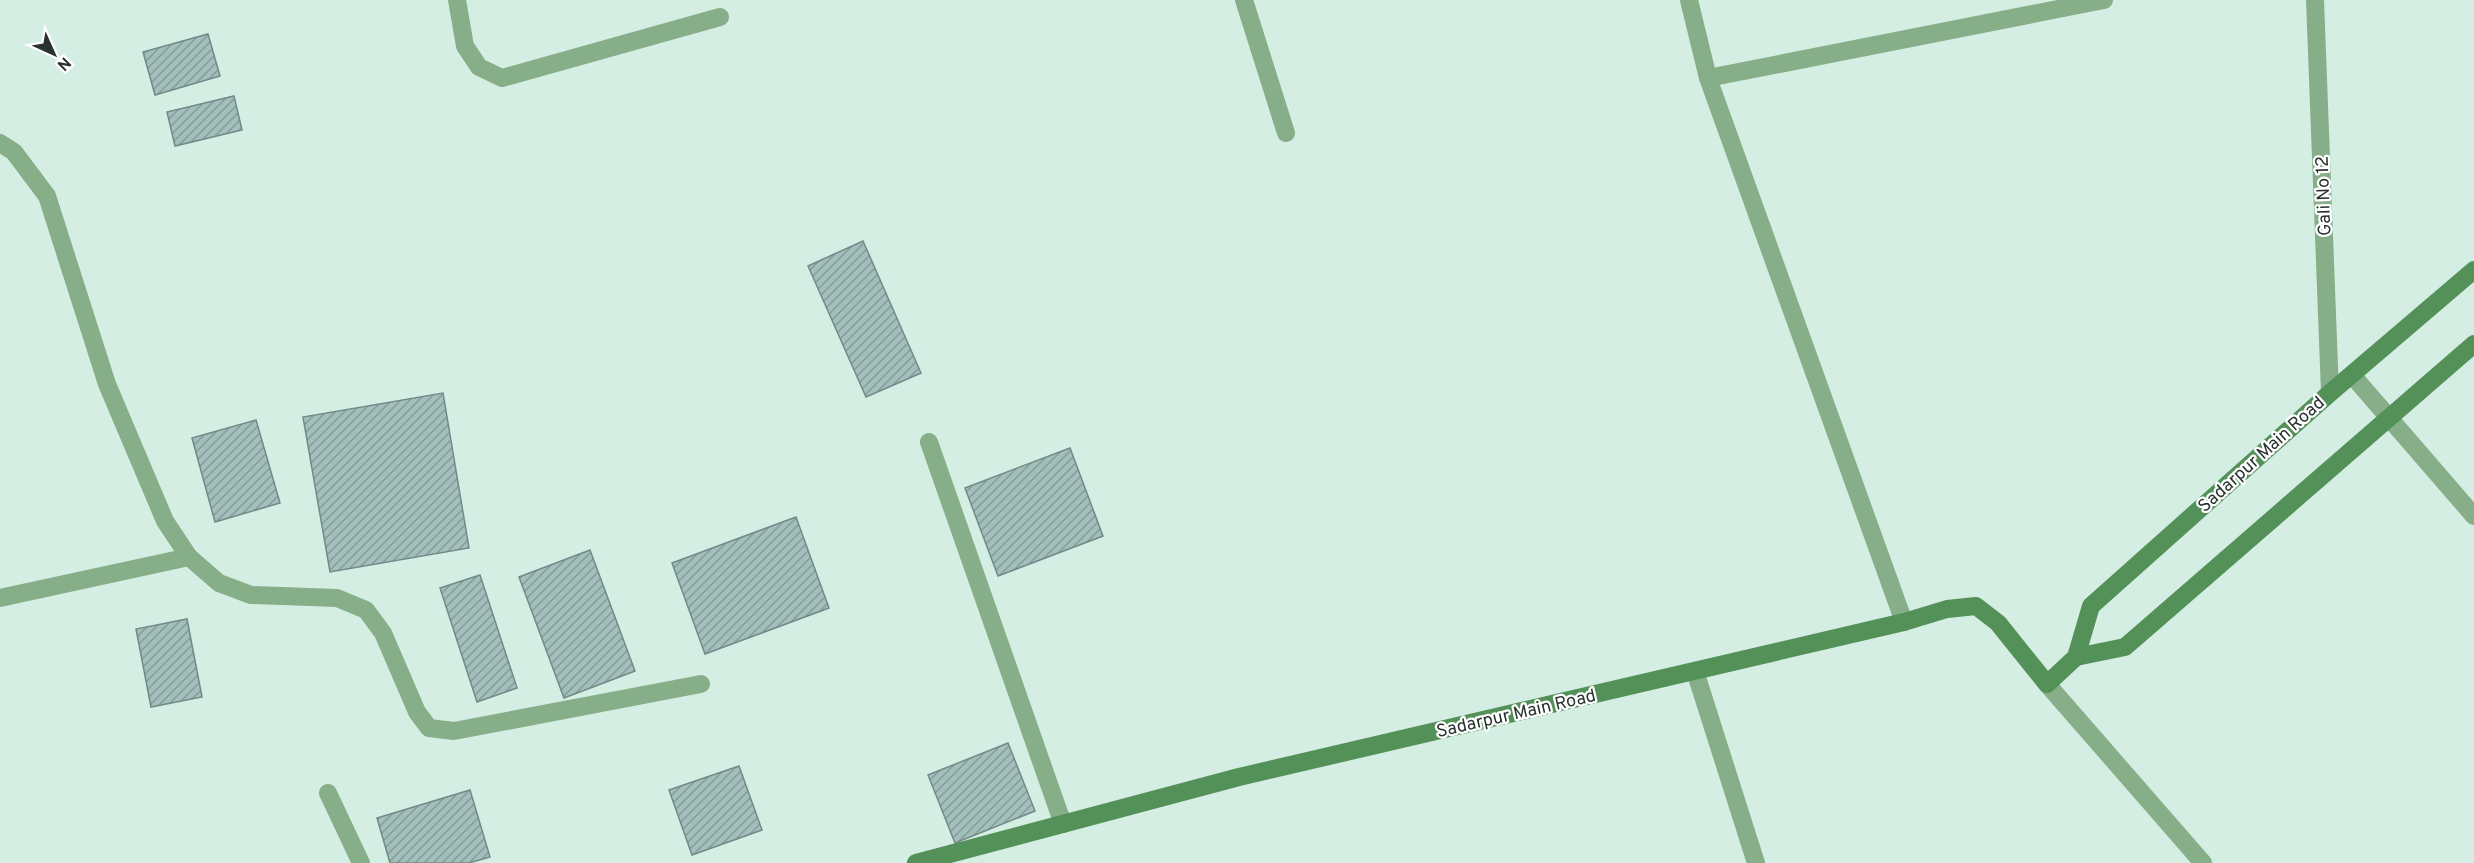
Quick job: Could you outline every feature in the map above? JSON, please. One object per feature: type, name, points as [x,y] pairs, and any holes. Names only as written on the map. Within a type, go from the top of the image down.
[{"type":"street","points":[[457,0],[465,46],[479,67],[502,78],[720,17]]},
{"type":"street","points":[[1244,0],[1286,133]]},
{"type":"street","points":[[1689,0],[1708,78],[1904,622]]},
{"type":"street","points":[[1708,78],[2104,0]]},
{"type":"street","name":"Gali No 12","points":[[2315,0],[2330,393]]},
{"type":"street","points":[[0,143],[15,152],[47,196],[107,384],[165,521],[189,557],[219,583],[251,595],[337,597],[366,610],[383,633],[417,712],[429,728],[454,730],[701,684]]},
{"type":"street","name":"Sadarpur Main Road","points":[[2076,657],[2091,606],[2330,393],[2474,270]]},
{"type":"street","points":[[2203,863],[2047,684],[2076,657],[2125,647],[2474,344]]},
{"type":"street","points":[[2352,375],[2474,516]]},
{"type":"street","points":[[929,442],[1063,824]]},
{"type":"street","points":[[0,598],[189,557]]},
{"type":"street","name":"Sadarpur Main Road","points":[[916,863],[1239,777],[1904,622],[1947,609],[1976,606],[1998,623],[2047,684]]},
{"type":"street","points":[[1695,671],[1756,863]]},
{"type":"street","points":[[328,793],[361,863]]},
{"type":"building","points":[[208,34],[220,76],[155,95],[143,52]]},
{"type":"building","points":[[234,96],[242,130],[175,146],[167,112]]},
{"type":"building","points":[[863,241],[921,373],[866,397],[808,266]]},
{"type":"building","points":[[443,393],[469,548],[330,572],[303,417]]},
{"type":"building","points":[[256,420],[280,503],[215,522],[192,438]]},
{"type":"building","points":[[1070,448],[1103,536],[998,576],[965,488]]},
{"type":"building","points":[[796,517],[829,608],[705,654],[672,563]]},
{"type":"building","points":[[590,550],[635,671],[564,698],[519,577]]},
{"type":"building","points":[[480,575],[517,688],[477,702],[440,588]]},
{"type":"building","points":[[187,619],[202,697],[151,707],[136,629]]},
{"type":"building","points":[[1008,743],[1035,811],[955,843],[928,775]]},
{"type":"building","points":[[739,766],[762,830],[692,855],[669,790]]},
{"type":"building","points":[[470,790],[490,857],[469,863],[390,863],[377,818]]}]
